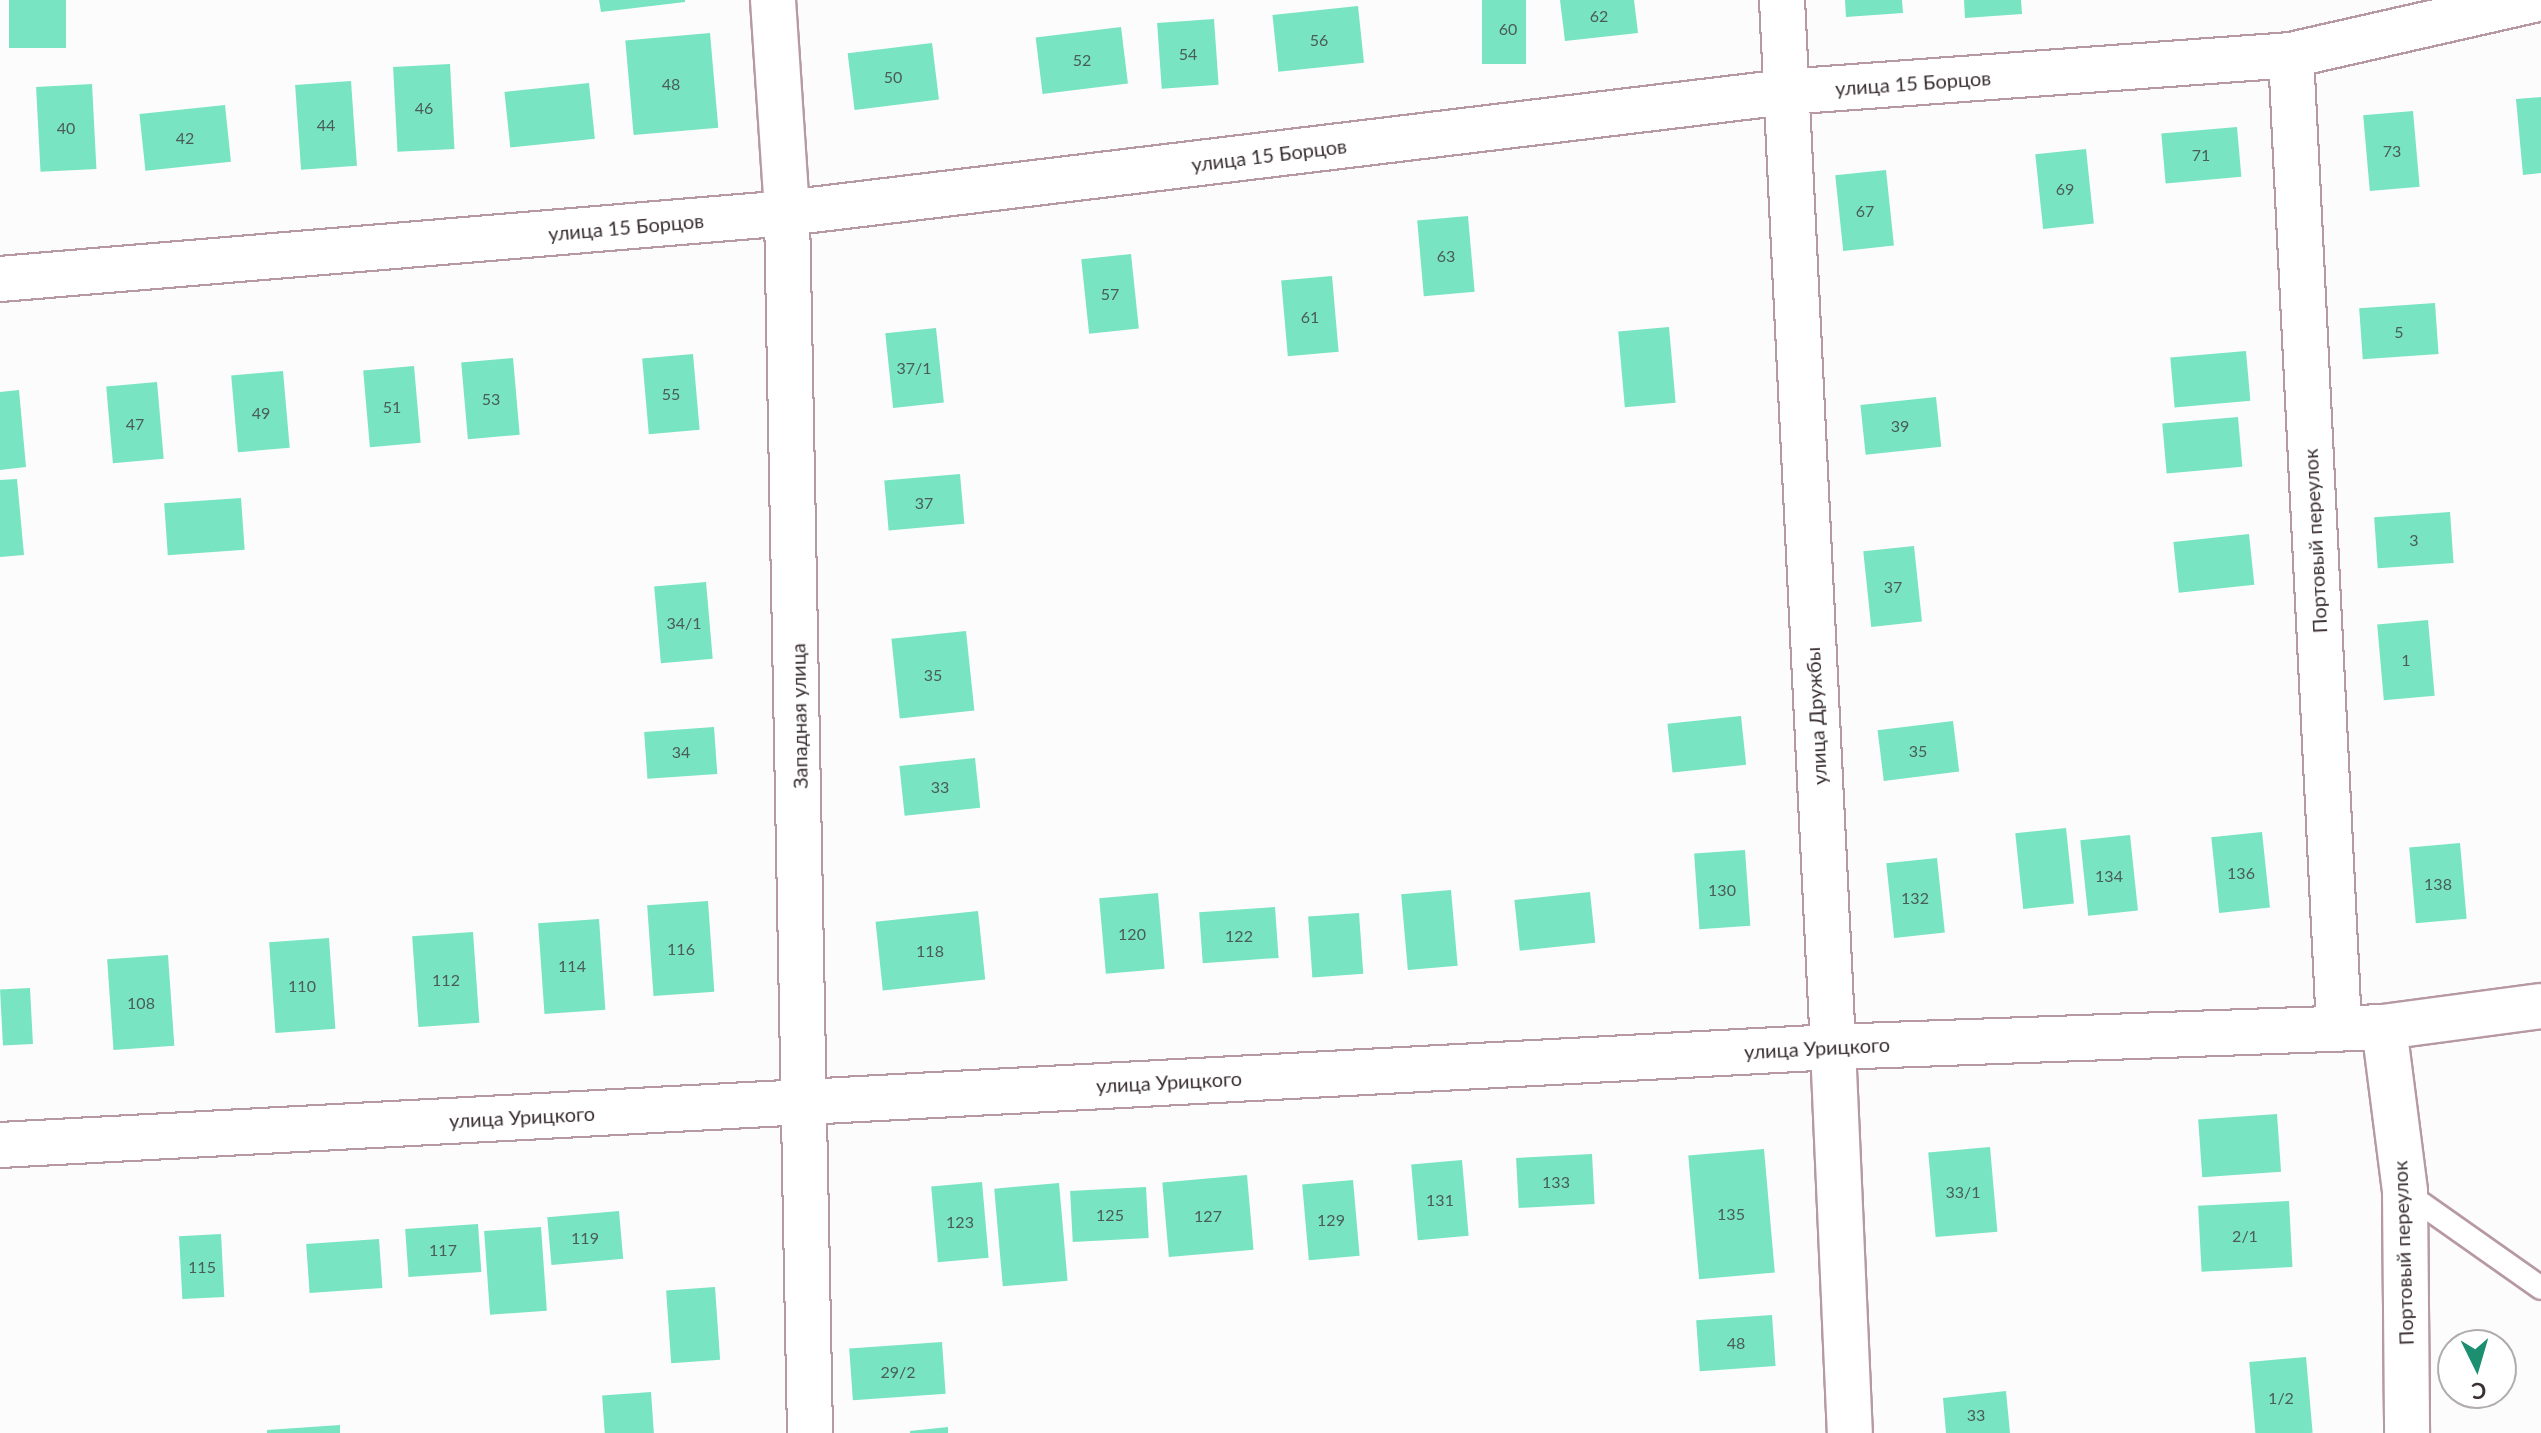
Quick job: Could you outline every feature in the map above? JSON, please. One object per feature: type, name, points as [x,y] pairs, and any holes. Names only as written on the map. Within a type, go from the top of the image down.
[{"type":"street","name":"Западная улица","points":[[773,0],[787,213],[808,1102],[810,1433]]},
{"type":"street","name":"улица Дружбы","points":[[1782,0],[1850,1433]]},
{"type":"street","name":"улица 15 Борцов","points":[[0,279],[787,213],[1785,92],[2291,55],[2534,0]]},
{"type":"street","name":"Портовый переулок","points":[[2291,55],[2339,1027]]},
{"type":"street","name":"улица Урицкого","points":[[0,1145],[1833,1047],[2384,1027],[2541,1006]]},
{"type":"street","name":"Портовый переулок","points":[[2384,1027],[2405,1192],[2407,1433]]},
{"type":"lane","points":[[2405,1192],[2541,1288]]},
{"type":"building","points":[[9,0],[66,0],[66,48],[9,48]]},
{"type":"building","points":[[599,0],[685,0],[685,2],[601,12]]},
{"type":"building","points":[[1482,0],[1526,0],[1526,64],[1482,64]]},
{"type":"building","points":[[1560,0],[1634,0],[1638,33],[1565,41]]},
{"type":"building","points":[[1845,0],[1902,0],[1903,13],[1846,17]]},
{"type":"building","points":[[1964,0],[2021,0],[2022,14],[1965,18]]},
{"type":"building","points":[[1358,6],[1364,63],[1278,72],[1272,15]]},
{"type":"building","points":[[1214,19],[1219,85],[1162,89],[1157,23]]},
{"type":"building","points":[[1121,27],[1128,84],[1043,94],[1036,37]]},
{"type":"building","points":[[710,33],[718,128],[634,135],[625,40]]},
{"type":"building","points":[[932,43],[939,100],[855,110],[848,53]]},
{"type":"building","points":[[450,64],[454,149],[398,152],[393,67]]},
{"type":"building","points":[[351,81],[357,166],[301,170],[295,85]]},
{"type":"building","points":[[589,83],[595,139],[510,148],[504,92]]},
{"type":"building","points":[[92,84],[96,169],[41,172],[36,87]]},
{"type":"building","points":[[2541,97],[2541,173],[2523,175],[2516,99]]},
{"type":"building","points":[[225,105],[231,162],[145,171],[139,114]]},
{"type":"building","points":[[2413,111],[2420,187],[2370,191],[2363,115]]},
{"type":"building","points":[[2237,127],[2241,177],[2166,183],[2161,134]]},
{"type":"building","points":[[2086,149],[2094,224],[2043,229],[2035,154]]},
{"type":"building","points":[[1886,170],[1894,246],[1843,251],[1835,175]]},
{"type":"building","points":[[1468,216],[1475,292],[1424,296],[1417,220]]},
{"type":"building","points":[[1131,254],[1139,329],[1089,334],[1081,259]]},
{"type":"building","points":[[1332,276],[1339,352],[1288,356],[1281,280]]},
{"type":"building","points":[[2435,303],[2439,354],[2363,359],[2359,308]]},
{"type":"building","points":[[1669,327],[1676,403],[1625,407],[1618,331]]},
{"type":"building","points":[[936,328],[944,403],[893,408],[885,333]]},
{"type":"building","points":[[2246,351],[2250,401],[2175,407],[2170,358]]},
{"type":"building","points":[[693,354],[700,430],[649,434],[642,358]]},
{"type":"building","points":[[513,358],[520,435],[468,439],[461,363]]},
{"type":"building","points":[[414,366],[421,443],[370,447],[363,370]]},
{"type":"building","points":[[283,371],[290,448],[238,452],[231,376]]},
{"type":"building","points":[[157,382],[164,459],[113,463],[106,386]]},
{"type":"building","points":[[19,390],[26,467],[0,470],[0,392]]},
{"type":"building","points":[[1936,397],[1941,447],[1866,455],[1860,405]]},
{"type":"building","points":[[2238,417],[2242,467],[2167,473],[2162,424]]},
{"type":"building","points":[[960,474],[964,524],[889,530],[884,481]]},
{"type":"building","points":[[17,479],[24,555],[0,557],[0,480]]},
{"type":"building","points":[[241,498],[245,550],[168,555],[164,503]]},
{"type":"building","points":[[2450,512],[2454,563],[2378,568],[2374,517]]},
{"type":"building","points":[[2249,534],[2254,585],[2179,593],[2173,542]]},
{"type":"building","points":[[1914,546],[1922,622],[1871,627],[1863,551]]},
{"type":"building","points":[[706,582],[713,659],[661,663],[654,587]]},
{"type":"building","points":[[2428,620],[2435,696],[2384,700],[2377,624]]},
{"type":"building","points":[[966,631],[974,711],[900,718],[891,639]]},
{"type":"building","points":[[1741,716],[1746,765],[1673,772],[1667,724]]},
{"type":"building","points":[[1953,721],[1959,772],[1884,781],[1878,730]]},
{"type":"building","points":[[714,727],[717,774],[647,779],[644,732]]},
{"type":"building","points":[[975,758],[980,808],[905,816],[899,766]]},
{"type":"building","points":[[2066,828],[2074,904],[2023,909],[2015,833]]},
{"type":"building","points":[[2262,832],[2270,908],[2219,913],[2211,837]]},
{"type":"building","points":[[2130,835],[2138,911],[2088,916],[2080,840]]},
{"type":"building","points":[[2460,843],[2467,919],[2416,923],[2409,847]]},
{"type":"building","points":[[1745,850],[1750,926],[1699,929],[1694,854]]},
{"type":"building","points":[[1937,858],[1945,933],[1894,938],[1886,863]]},
{"type":"building","points":[[1451,890],[1458,966],[1408,970],[1401,894]]},
{"type":"building","points":[[1590,892],[1595,943],[1520,951],[1514,900]]},
{"type":"building","points":[[1158,893],[1165,969],[1106,974],[1099,898]]},
{"type":"building","points":[[708,901],[714,992],[653,996],[647,905]]},
{"type":"building","points":[[1275,907],[1279,958],[1203,963],[1199,912]]},
{"type":"building","points":[[978,911],[985,980],[883,990],[876,922]]},
{"type":"building","points":[[1359,913],[1363,974],[1312,977],[1308,917]]},
{"type":"building","points":[[599,919],[605,1010],[544,1014],[538,923]]},
{"type":"building","points":[[473,932],[479,1023],[418,1027],[412,936]]},
{"type":"building","points":[[329,938],[335,1029],[275,1033],[269,942]]},
{"type":"building","points":[[168,955],[174,1046],[113,1050],[107,959]]},
{"type":"building","points":[[30,988],[33,1044],[3,1045],[0,990]]},
{"type":"building","points":[[2277,1114],[2281,1172],[2202,1177],[2198,1120]]},
{"type":"building","points":[[1990,1147],[1997,1232],[1936,1237],[1928,1152]]},
{"type":"building","points":[[1764,1149],[1775,1273],[1699,1279],[1688,1156]]},
{"type":"building","points":[[1592,1154],[1595,1204],[1519,1208],[1516,1158]]},
{"type":"building","points":[[1462,1160],[1469,1236],[1418,1240],[1411,1164]]},
{"type":"building","points":[[1247,1175],[1254,1250],[1169,1257],[1162,1182]]},
{"type":"building","points":[[1353,1180],[1360,1256],[1309,1260],[1302,1184]]},
{"type":"building","points":[[982,1182],[989,1258],[938,1262],[931,1186]]},
{"type":"building","points":[[1059,1183],[1068,1281],[1003,1286],[994,1189]]},
{"type":"building","points":[[1146,1187],[1149,1238],[1073,1242],[1070,1191]]},
{"type":"building","points":[[2289,1201],[2292,1267],[2202,1272],[2198,1206]]},
{"type":"building","points":[[619,1211],[623,1259],[551,1265],[547,1217]]},
{"type":"building","points":[[478,1224],[481,1272],[409,1277],[405,1229]]},
{"type":"building","points":[[541,1227],[547,1311],[490,1315],[484,1231]]},
{"type":"building","points":[[221,1234],[224,1297],[182,1299],[179,1236]]},
{"type":"building","points":[[379,1239],[382,1288],[310,1293],[306,1244]]},
{"type":"building","points":[[715,1287],[720,1360],[671,1363],[666,1290]]},
{"type":"building","points":[[1772,1315],[1776,1366],[1700,1371],[1696,1320]]},
{"type":"building","points":[[942,1342],[946,1394],[853,1400],[849,1348]]},
{"type":"building","points":[[2306,1357],[2313,1433],[2255,1433],[2249,1362]]},
{"type":"building","points":[[2006,1391],[2010,1433],[1946,1433],[1943,1398]]},
{"type":"building","points":[[651,1392],[654,1433],[605,1433],[602,1395]]},
{"type":"building","points":[[340,1425],[340,1433],[267,1433],[267,1430]]},
{"type":"building","points":[[948,1427],[948,1433],[910,1433],[910,1431]]}]
